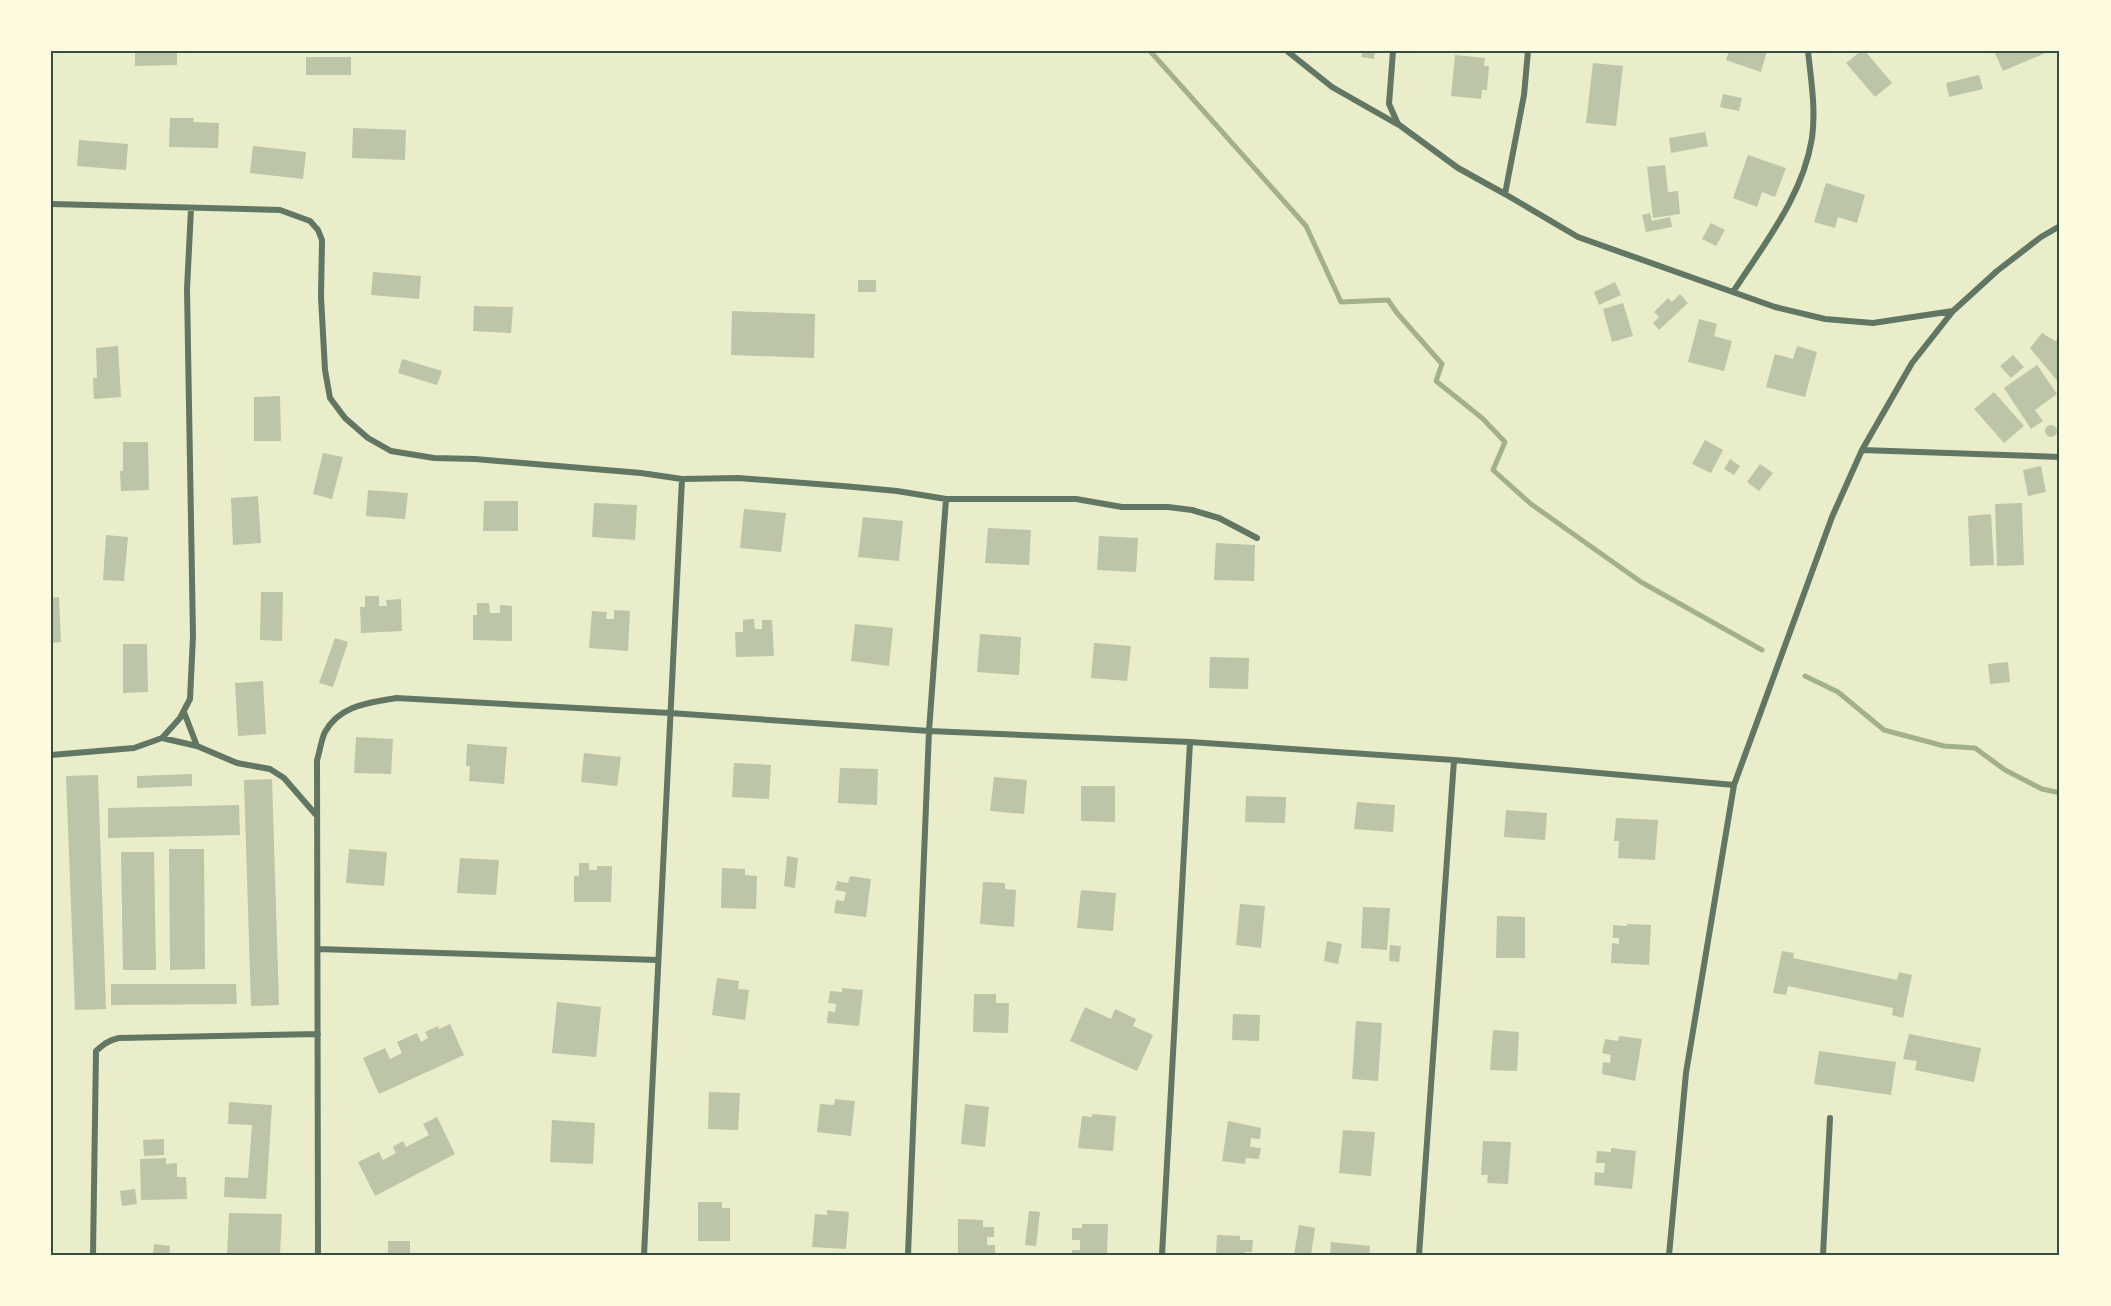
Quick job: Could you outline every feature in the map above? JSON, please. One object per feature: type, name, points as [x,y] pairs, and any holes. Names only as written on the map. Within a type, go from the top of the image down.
[{"type":"street","points":[[1287,51],[1332,87],[1398,124],[1458,168],[1578,237],[1775,307],[1825,319],[1873,323],[1953,311]]},
{"type":"street","points":[[1393,51],[1389,104],[1398,124]]},
{"type":"street","points":[[1505,194],[1524,95],[1528,51]]},
{"type":"street","points":[[1733,292],[1792,201],[1807,163],[1812,136],[1813,98],[1808,51]]},
{"type":"street","points":[[51,204],[280,210],[310,221],[318,230],[322,240],[321,297],[330,398],[345,418],[368,438],[391,451],[434,458],[475,459],[682,478],[783,481],[897,491],[946,499],[1076,499],[1122,507],[1168,507],[1192,510],[1219,518],[1257,538]]},
{"type":"street","points":[[51,755],[134,748],[162,738],[180,718],[190,699],[193,636],[188,289],[191,209]]},
{"type":"street","points":[[1669,1255],[1686,1073],[1734,785],[1832,517],[1862,450],[1912,363],[1953,311],[1997,271],[2041,237],[2060,226]]},
{"type":"street","points":[[1862,450],[2060,458]]},
{"type":"street","points":[[644,1255],[682,478]]},
{"type":"street","points":[[908,1255],[929,731],[946,499]]},
{"type":"street","points":[[318,1255],[317,760],[325,732],[337,717],[355,705],[396,699],[670,713],[929,731],[1190,742],[1454,760],[1734,785]]},
{"type":"street","points":[[184,712],[197,746]]},
{"type":"street","points":[[162,738],[197,746],[237,763],[270,770],[284,778],[318,816]]},
{"type":"street","points":[[1162,1255],[1190,742]]},
{"type":"street","points":[[1419,1255],[1454,760]]},
{"type":"street","points":[[318,950],[658,960]]},
{"type":"street","points":[[93,1255],[96,1051],[104,1043],[119,1038],[318,1034]]},
{"type":"street","points":[[1823,1255],[1830,1118]]},
{"type":"building","points":[[135,51],[177,51],[177,65],[135,66]]},
{"type":"building","points":[[1363,51],[1375,51],[1374,59],[1361,57]]},
{"type":"building","points":[[1729,51],[1767,51],[1761,72],[1726,60]]},
{"type":"building","points":[[1861,51],[1865,51],[1892,83],[1875,97],[1846,63]]},
{"type":"building","points":[[1994,51],[2050,51],[2003,71]]},
{"type":"building","points":[[1455,55],[1485,58],[1484,66],[1489,66],[1487,90],[1482,90],[1481,99],[1451,96]]},
{"type":"building","points":[[306,57],[351,57],[351,75],[306,75]]},
{"type":"building","points":[[1593,63],[1623,66],[1616,126],[1586,123]]},
{"type":"building","points":[[1979,75],[1983,89],[1949,97],[1946,83]]},
{"type":"building","points":[[1723,94],[1742,98],[1739,111],[1720,107]]},
{"type":"building","points":[[170,118],[194,118],[193,122],[219,123],[218,148],[169,147]]},
{"type":"building","points":[[353,128],[406,130],[405,160],[352,158]]},
{"type":"building","points":[[1705,132],[1708,146],[1671,153],[1669,138]]},
{"type":"building","points":[[79,140],[128,144],[126,170],[77,166]]},
{"type":"building","points":[[253,146],[306,152],[303,179],[250,173]]},
{"type":"building","points":[[1748,155],[1786,168],[1775,197],[1762,192],[1757,207],[1733,198]]},
{"type":"building","points":[[1665,165],[1668,192],[1678,191],[1680,214],[1653,218],[1647,167]]},
{"type":"building","points":[[1826,183],[1865,195],[1857,223],[1838,217],[1835,228],[1814,222]]},
{"type":"building","points":[[1650,213],[1652,221],[1670,217],[1672,227],[1646,232],[1642,215]]},
{"type":"building","points":[[1711,223],[1725,230],[1716,246],[1702,239]]},
{"type":"building","points":[[373,272],[421,276],[419,299],[371,295]]},
{"type":"building","points":[[858,280],[876,280],[876,292],[858,292]]},
{"type":"building","points":[[1615,282],[1621,295],[1599,305],[1594,292]]},
{"type":"building","points":[[1680,294],[1688,303],[1659,330],[1653,323],[1659,317],[1654,312],[1668,298],[1672,302]]},
{"type":"building","points":[[1623,303],[1633,336],[1612,342],[1603,309]]},
{"type":"building","points":[[474,306],[513,307],[511,333],[473,331]]},
{"type":"building","points":[[732,311],[815,314],[814,358],[731,355]]},
{"type":"building","points":[[1699,319],[1717,324],[1714,336],[1732,341],[1724,371],[1688,362]]},
{"type":"building","points":[[2042,333],[2055,341],[2060,337],[2060,384],[2030,348]]},
{"type":"building","points":[[118,346],[121,397],[94,399],[93,378],[97,378],[96,348]]},
{"type":"building","points":[[1797,346],[1817,352],[1805,397],[1766,387],[1775,354],[1793,359]]},
{"type":"building","points":[[2013,355],[2024,367],[2011,378],[2000,366]]},
{"type":"building","points":[[402,359],[442,371],[437,385],[398,373]]},
{"type":"building","points":[[2037,365],[2057,394],[2035,410],[2043,421],[2031,429],[2004,388]]},
{"type":"building","points":[[1994,392],[2024,426],[2004,443],[1974,409]]},
{"type":"building","points":[[280,396],[281,441],[254,441],[254,397]]},
{"type":"building","points":[[2053,425],[2057,431],[2053,437],[2049,437],[2045,429]]},
{"type":"building","points":[[1705,440],[1723,450],[1711,473],[1692,464]]},
{"type":"building","points":[[123,442],[148,442],[149,490],[121,491],[120,471],[123,471]]},
{"type":"building","points":[[323,453],[343,457],[332,499],[313,494]]},
{"type":"building","points":[[1730,459],[1740,466],[1734,475],[1724,469]]},
{"type":"building","points":[[1760,464],[1773,473],[1759,491],[1747,482]]},
{"type":"building","points":[[2041,466],[2046,492],[2028,496],[2023,470]]},
{"type":"building","points":[[368,490],[408,493],[405,519],[366,516]]},
{"type":"building","points":[[258,496],[261,543],[233,545],[231,498]]},
{"type":"building","points":[[484,501],[518,501],[518,531],[483,531]]},
{"type":"building","points":[[594,503],[637,505],[635,540],[592,537]]},
{"type":"building","points":[[2022,503],[2024,565],[1997,566],[1995,504]]},
{"type":"building","points":[[744,509],[786,513],[781,552],[740,548]]},
{"type":"building","points":[[1991,514],[1994,565],[1970,566],[1968,516]]},
{"type":"building","points":[[863,517],[903,521],[899,561],[858,557]]},
{"type":"building","points":[[988,528],[1031,530],[1029,565],[985,563]]},
{"type":"building","points":[[106,535],[128,537],[124,581],[103,580]]},
{"type":"building","points":[[1099,536],[1138,538],[1136,572],[1097,570]]},
{"type":"building","points":[[1216,543],[1255,545],[1254,581],[1214,580]]},
{"type":"building","points":[[261,592],[283,592],[282,641],[260,640]]},
{"type":"building","points":[[365,596],[379,596],[379,606],[387,606],[386,600],[401,599],[402,631],[361,633],[360,607],[365,607]]},
{"type":"building","points":[[59,597],[61,642],[51,643],[51,598]]},
{"type":"building","points":[[477,603],[489,603],[490,613],[500,613],[500,605],[512,606],[512,641],[473,640],[473,615],[477,615]]},
{"type":"building","points":[[614,610],[630,611],[628,651],[589,648],[592,611],[607,612],[606,619],[614,619]]},
{"type":"building","points":[[754,619],[755,629],[762,629],[762,620],[772,620],[774,656],[736,657],[735,632],[743,632],[743,620]]},
{"type":"building","points":[[855,624],[893,628],[889,666],[851,661]]},
{"type":"building","points":[[980,634],[1021,637],[1019,675],[977,672]]},
{"type":"building","points":[[335,638],[348,642],[333,687],[319,683]]},
{"type":"building","points":[[1094,643],[1131,646],[1127,681],[1091,678]]},
{"type":"building","points":[[123,644],[147,644],[148,692],[123,693]]},
{"type":"building","points":[[1210,657],[1249,658],[1248,689],[1209,688]]},
{"type":"building","points":[[2008,662],[2010,682],[1990,684],[1988,664]]},
{"type":"building","points":[[263,681],[266,734],[238,736],[235,683]]},
{"type":"building","points":[[356,737],[393,739],[391,774],[354,773]]},
{"type":"building","points":[[467,744],[507,747],[504,784],[469,781],[470,766],[466,766]]},
{"type":"building","points":[[584,753],[621,757],[617,786],[581,782]]},
{"type":"building","points":[[734,763],[771,765],[769,799],[732,797]]},
{"type":"building","points":[[840,768],[878,769],[877,805],[838,803]]},
{"type":"building","points":[[192,774],[192,786],[137,788],[137,776]]},
{"type":"building","points":[[98,775],[106,1009],[75,1010],[66,776]]},
{"type":"building","points":[[994,777],[1027,780],[1024,814],[990,811]]},
{"type":"building","points":[[272,779],[279,1005],[251,1006],[244,780]]},
{"type":"building","points":[[1081,786],[1115,786],[1115,822],[1081,821]]},
{"type":"building","points":[[1246,796],[1286,797],[1285,823],[1245,822]]},
{"type":"building","points":[[1357,802],[1395,805],[1393,832],[1354,829]]},
{"type":"building","points":[[239,805],[240,835],[108,838],[108,808]]},
{"type":"building","points":[[1506,810],[1547,813],[1545,840],[1504,837]]},
{"type":"building","points":[[1616,818],[1658,820],[1655,860],[1618,858],[1619,841],[1614,841]]},
{"type":"building","points":[[169,849],[204,849],[205,969],[170,970]]},
{"type":"building","points":[[349,849],[387,852],[384,886],[346,883]]},
{"type":"building","points":[[121,852],[154,852],[156,970],[123,970]]},
{"type":"building","points":[[787,856],[798,858],[795,888],[784,886]]},
{"type":"building","points":[[460,858],[499,860],[496,895],[457,893]]},
{"type":"building","points":[[579,863],[589,863],[589,870],[597,870],[597,866],[612,866],[611,902],[574,902],[574,876],[579,876]]},
{"type":"building","points":[[722,868],[745,869],[745,875],[757,876],[756,909],[721,908]]},
{"type":"building","points":[[850,876],[871,879],[866,917],[834,913],[836,900],[844,901],[846,892],[835,890],[837,881],[848,883]]},
{"type":"building","points":[[983,882],[1005,883],[1005,889],[1016,890],[1014,927],[980,924]]},
{"type":"building","points":[[1081,890],[1116,893],[1113,931],[1077,928]]},
{"type":"building","points":[[1240,904],[1265,906],[1261,948],[1236,945]]},
{"type":"building","points":[[1363,907],[1390,908],[1387,950],[1361,948]]},
{"type":"building","points":[[1497,916],[1525,917],[1525,958],[1496,958]]},
{"type":"building","points":[[1627,924],[1651,925],[1649,965],[1611,963],[1612,943],[1619,944],[1619,938],[1613,938],[1613,925],[1627,926]]},
{"type":"building","points":[[1327,941],[1342,944],[1338,964],[1324,961]]},
{"type":"building","points":[[1390,945],[1401,946],[1399,962],[1389,961]]},
{"type":"building","points":[[1782,951],[1794,953],[1793,958],[1897,980],[1899,972],[1912,975],[1903,1018],[1892,1015],[1893,1008],[1788,986],[1786,995],[1773,993]]},
{"type":"building","points":[[717,978],[739,981],[738,989],[749,990],[745,1020],[712,1015]]},
{"type":"building","points":[[111,984],[236,984],[237,1004],[111,1005]]},
{"type":"building","points":[[842,988],[863,990],[859,1026],[827,1023],[828,1011],[835,1012],[836,1004],[828,1003],[830,991],[842,992]]},
{"type":"building","points":[[974,994],[996,994],[996,1003],[1009,1003],[1008,1033],[973,1032]]},
{"type":"building","points":[[557,1002],[601,1007],[596,1057],[552,1053]]},
{"type":"building","points":[[1085,1007],[1111,1019],[1115,1009],[1136,1019],[1133,1026],[1153,1035],[1137,1071],[1070,1041]]},
{"type":"building","points":[[1233,1014],[1260,1015],[1259,1041],[1232,1040]]},
{"type":"building","points":[[1356,1021],[1382,1023],[1378,1081],[1352,1079]]},
{"type":"building","points":[[450,1024],[464,1055],[379,1094],[363,1058],[385,1048],[390,1059],[402,1053],[397,1042],[417,1033],[421,1042],[428,1038],[425,1032]]},
{"type":"building","points":[[1493,1030],[1519,1032],[1517,1071],[1490,1070]]},
{"type":"building","points":[[1909,1034],[1981,1048],[1974,1082],[1915,1070],[1917,1061],[1903,1059]]},
{"type":"building","points":[[1619,1036],[1642,1039],[1635,1081],[1602,1074],[1603,1062],[1610,1063],[1611,1055],[1602,1053],[1605,1039],[1618,1041]]},
{"type":"building","points":[[1819,1051],[1896,1062],[1891,1095],[1814,1084]]},
{"type":"building","points":[[709,1092],[740,1093],[738,1130],[708,1129]]},
{"type":"building","points":[[835,1099],[855,1101],[851,1136],[817,1132],[820,1104],[834,1105]]},
{"type":"building","points":[[229,1102],[272,1105],[266,1199],[224,1197],[225,1177],[248,1178],[252,1125],[228,1124]]},
{"type":"building","points":[[965,1104],[989,1107],[985,1147],[961,1144]]},
{"type":"building","points":[[1092,1114],[1116,1116],[1113,1151],[1078,1148],[1082,1116],[1092,1117]]},
{"type":"building","points":[[437,1117],[455,1154],[375,1196],[358,1162],[379,1152],[383,1160],[396,1153],[393,1147],[403,1141],[406,1147],[429,1135],[423,1124]]},
{"type":"building","points":[[552,1120],[595,1123],[593,1164],[550,1162]]},
{"type":"building","points":[[1228,1121],[1261,1128],[1260,1139],[1251,1138],[1250,1147],[1261,1148],[1259,1159],[1246,1158],[1245,1164],[1222,1161]]},
{"type":"building","points":[[1343,1130],[1375,1132],[1371,1176],[1339,1173]]},
{"type":"building","points":[[164,1139],[164,1155],[144,1156],[143,1140]]},
{"type":"building","points":[[1483,1141],[1511,1142],[1508,1184],[1487,1183],[1488,1175],[1481,1175]]},
{"type":"building","points":[[1611,1148],[1636,1151],[1632,1189],[1594,1185],[1595,1172],[1604,1173],[1605,1163],[1596,1163],[1597,1151],[1611,1152]]},
{"type":"building","points":[[166,1158],[166,1164],[177,1163],[177,1177],[186,1177],[187,1199],[141,1200],[140,1159]]},
{"type":"building","points":[[135,1189],[137,1204],[122,1206],[120,1191]]},
{"type":"building","points":[[698,1202],[722,1202],[722,1208],[730,1208],[730,1241],[698,1241]]},
{"type":"building","points":[[827,1210],[849,1212],[846,1249],[812,1247],[815,1214],[827,1215]]},
{"type":"building","points":[[1029,1211],[1040,1212],[1036,1246],[1025,1245]]},
{"type":"building","points":[[229,1213],[282,1214],[280,1255],[227,1255]]},
{"type":"building","points":[[958,1219],[983,1220],[983,1227],[994,1227],[994,1237],[987,1237],[987,1245],[995,1245],[995,1255],[958,1255]]},
{"type":"building","points":[[1082,1224],[1108,1224],[1107,1255],[1072,1255],[1072,1250],[1080,1250],[1080,1240],[1072,1240],[1072,1228],[1082,1228]]},
{"type":"building","points":[[1299,1225],[1315,1228],[1311,1255],[1294,1255]]},
{"type":"building","points":[[1217,1235],[1240,1236],[1240,1240],[1253,1240],[1252,1252],[1245,1252],[1245,1255],[1216,1255]]},
{"type":"building","points":[[388,1241],[410,1241],[410,1255],[388,1255]]},
{"type":"building","points":[[1331,1242],[1370,1246],[1369,1255],[1330,1255]]},
{"type":"building","points":[[154,1244],[170,1246],[169,1255],[153,1255]]},
{"type":"waterway","points":[[1150,51],[1306,226],[1341,302],[1388,300],[1442,364],[1436,381],[1482,418],[1505,442],[1493,470],[1531,504],[1641,582],[1762,650]]},
{"type":"waterway","points":[[1805,676],[1838,692],[1884,730],[1944,746],[1975,748],[2005,770],[2042,789],[2060,793]]}]
